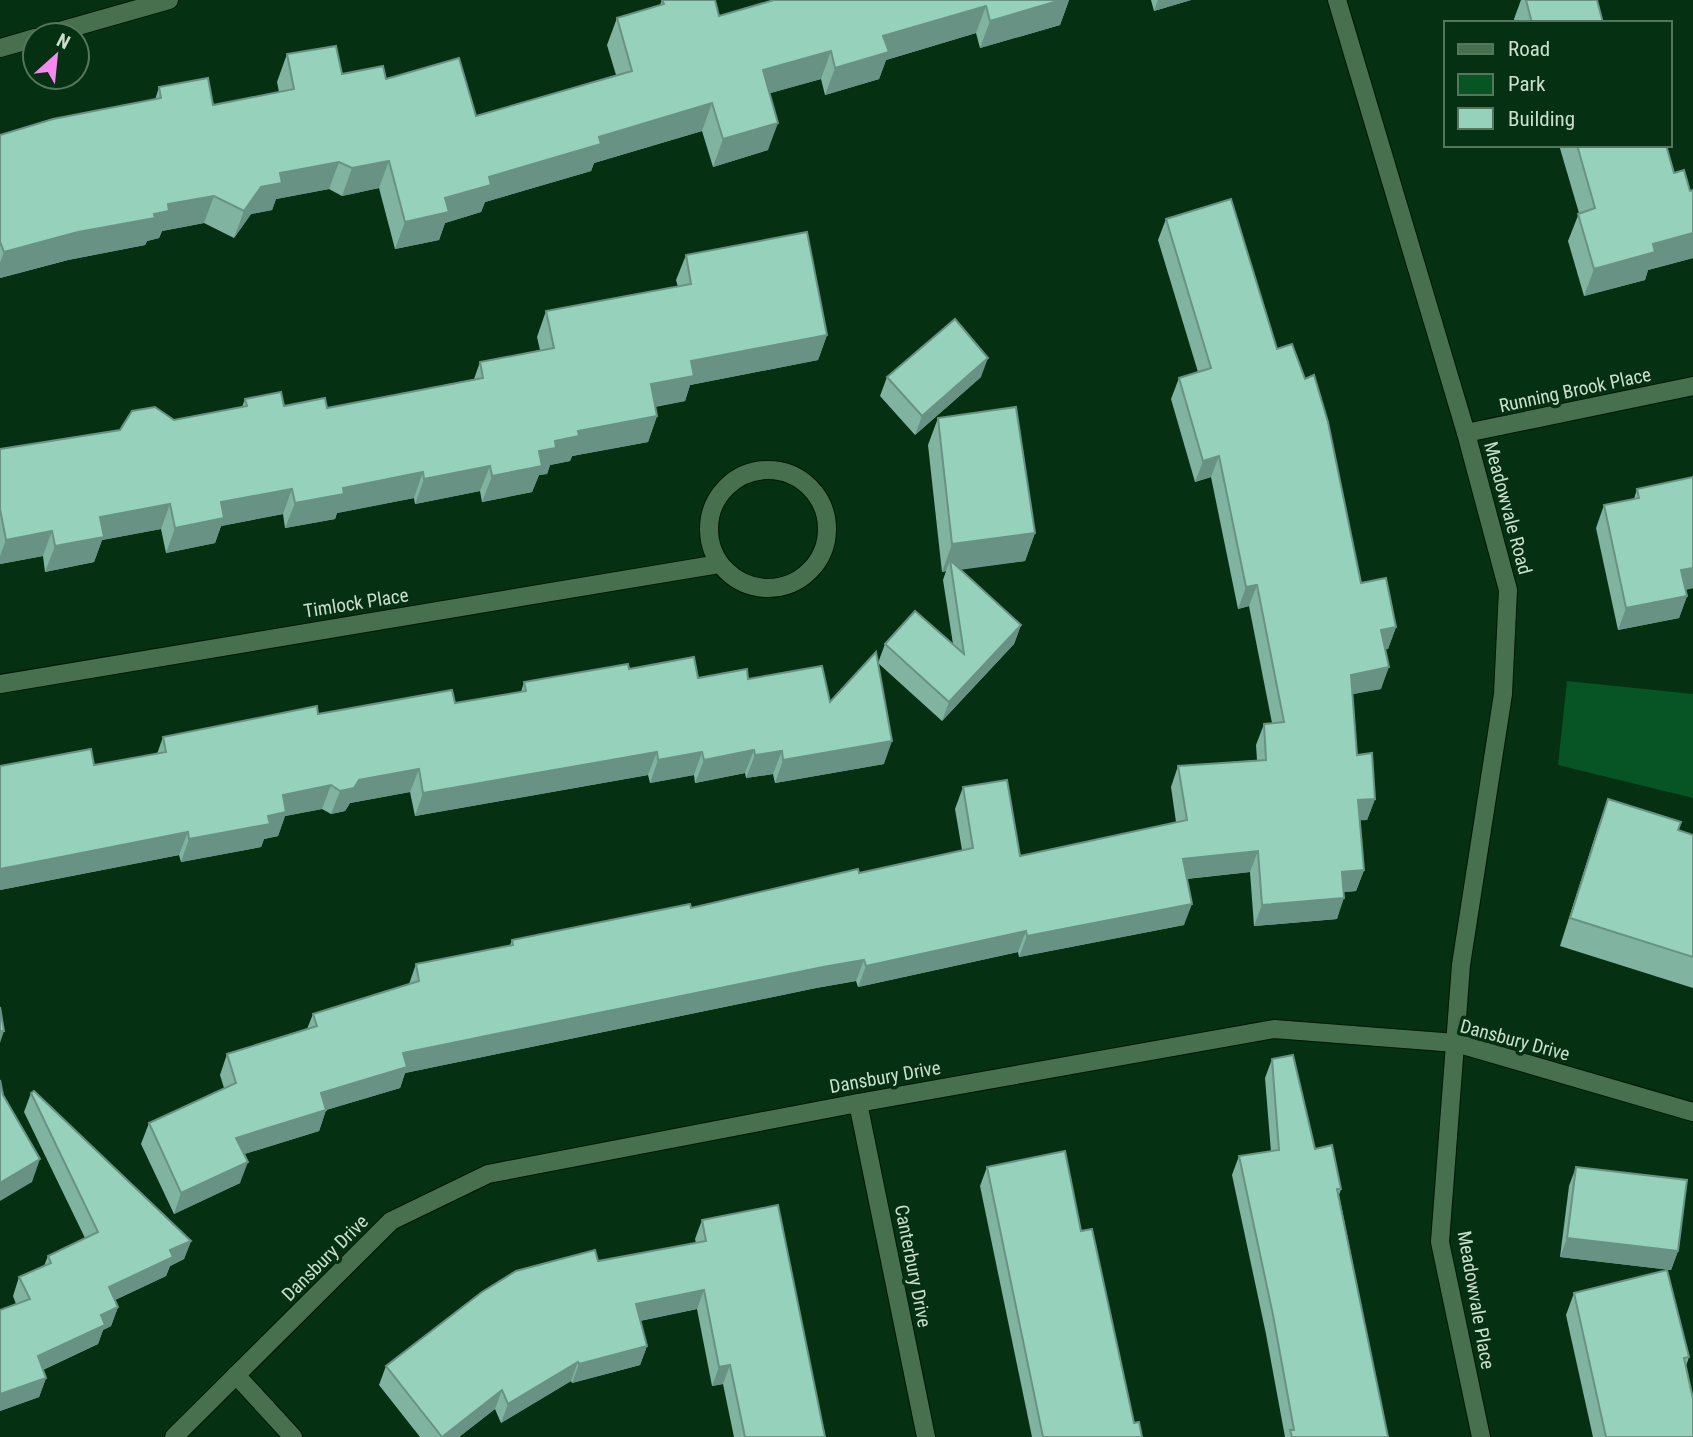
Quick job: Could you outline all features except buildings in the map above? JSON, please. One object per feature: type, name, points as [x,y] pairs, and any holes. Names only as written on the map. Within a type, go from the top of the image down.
[{"type":"street","points":[[91,22],[169,0]]},
{"type":"street","name":"Meadowvale Road","points":[[1337,0],[1466,433],[1508,590],[1503,694],[1461,965],[1456,1043]]},
{"type":"street","points":[[0,48],[21,42]]},
{"type":"street","name":"Running Brook Place","points":[[1466,433],[1693,386]]},
{"type":"street","points":[[756,470],[777,470],[796,477],[813,490],[824,510],[828,530],[823,552],[812,570],[794,583],[774,588],[753,587],[734,578],[719,564],[708,528],[712,508],[723,489],[740,476],[756,470]]},
{"type":"street","name":"Timlock Place","points":[[0,684],[719,564]]},
{"type":"street","name":"Dansbury Drive","points":[[174,1437],[391,1221],[488,1174],[858,1103],[1274,1029],[1456,1043],[1693,1112]]},
{"type":"street","name":"Meadowvale Place","points":[[1456,1043],[1440,1242],[1481,1437]]},
{"type":"street","name":"Canterbury Drive","points":[[858,1103],[926,1437]]},
{"type":"street","points":[[236,1375],[293,1437]]},
{"type":"green space","points":[[1567,681],[1693,694],[1693,798],[1558,765]]}]
